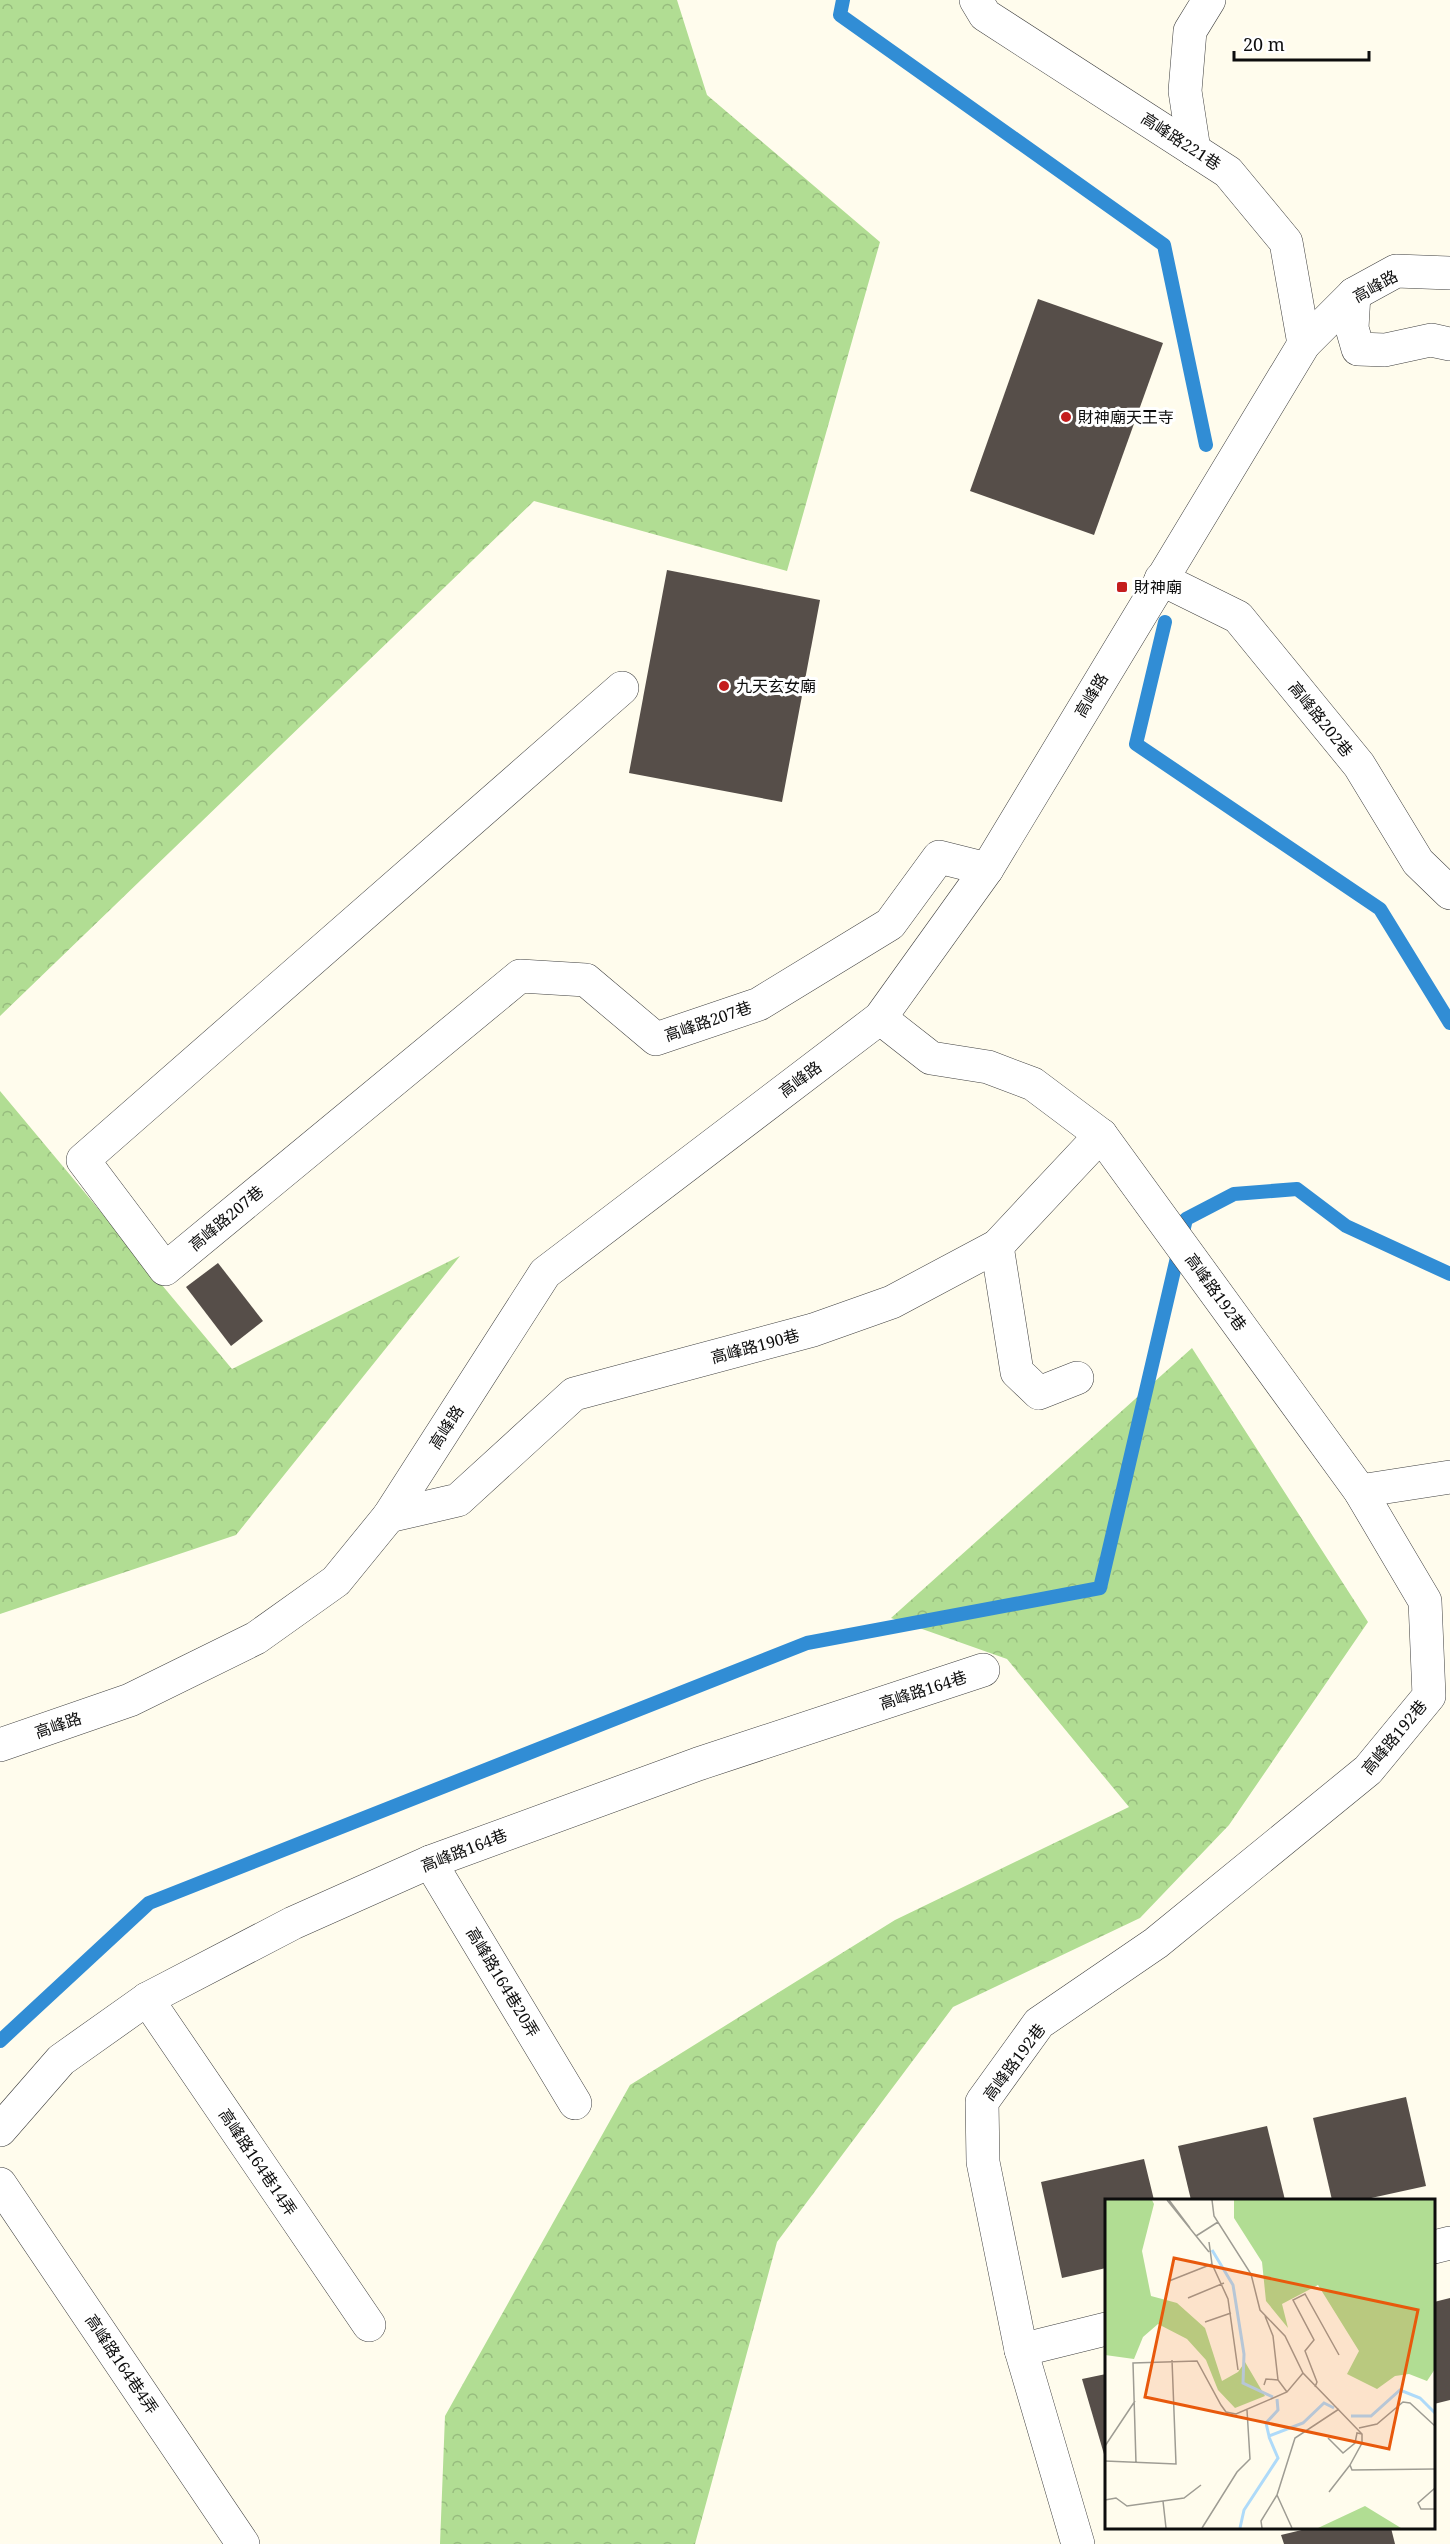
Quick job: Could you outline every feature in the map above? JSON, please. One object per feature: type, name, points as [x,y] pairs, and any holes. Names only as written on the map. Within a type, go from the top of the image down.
[{"type":"street","name":"高峰路221巷","points":[[976,0],[985,15],[1228,172],[1286,242],[1304,344]]},
{"type":"street","points":[[1194,150],[1185,91],[1190,31],[1209,0]]},
{"type":"street","name":"高峰路","points":[[0,1745],[130,1700],[256,1638],[336,1581],[389,1516],[545,1273],[880,1018],[987,869],[1304,344],[1354,294],[1396,271],[1450,273]]},
{"type":"street","points":[[1354,294],[1352,328],[1358,349],[1385,350],[1431,340],[1450,344]]},
{"type":"street","name":"高峰路202巷","points":[[1161,579],[1238,617],[1359,765],[1418,862],[1450,892]]},
{"type":"street","name":"高峰路207巷","points":[[622,688],[83,1160],[165,1269],[520,976],[586,980],[656,1039],[759,1004],[890,924],[939,857],[987,869]]},
{"type":"street","name":"高峰路192巷","points":[[880,1018],[931,1058],[988,1067],[1033,1084],[1101,1135],[1360,1491],[1425,1602],[1429,1696],[1368,1770],[1156,1943],[1039,2024],[982,2103],[983,2162],[1021,2350],[1078,2544]]},
{"type":"street","name":"高峰路190巷","points":[[389,1516],[458,1500],[574,1394],[813,1330],[892,1302],[998,1246],[1101,1135]]},
{"type":"street","points":[[998,1246],[1017,1372],[1039,1393],[1077,1378]]},
{"type":"street","points":[[1360,1491],[1450,1478]]},
{"type":"street","name":"高峰路164巷","points":[[0,2130],[61,2060],[147,1998],[293,1923],[430,1862],[698,1764],[983,1670]]},
{"type":"street","name":"高峰路164巷20弄","points":[[430,1862],[575,2103]]},
{"type":"street","name":"高峰路164巷14弄","points":[[147,1998],[369,2325]]},
{"type":"street","name":"高峰路164巷4弄","points":[[0,2184],[243,2544]]},
{"type":"street","points":[[1435,2247],[1450,2243]]},
{"type":"street","points":[[1021,2350],[1105,2329]]},
{"type":"green space","points":[[0,0],[677,0],[707,95],[880,242],[787,571],[534,501],[0,1016]]},
{"type":"green space","points":[[0,1091],[232,1369],[460,1256],[236,1535],[0,1614]]},
{"type":"green space","points":[[1192,1348],[1368,1622],[1229,1825],[1140,1918],[953,2007],[777,2242],[695,2544],[440,2544],[445,2416],[630,2085],[895,1920],[1129,1807],[1007,1659],[891,1618]]},
{"type":"building","name":"財神廟天王寺","points":[[1038,299],[1163,343],[1094,535],[970,491]]},
{"type":"building","name":"九天玄女廟","points":[[667,570],[820,600],[782,802],[629,773]]},
{"type":"building","points":[[218,1263],[263,1321],[231,1346],[186,1287]]},
{"type":"building","points":[[1406,2097],[1426,2186],[1367,2199],[1332,2199],[1313,2118]]},
{"type":"building","points":[[1267,2126],[1285,2199],[1191,2199],[1178,2146]]},
{"type":"building","points":[[1144,2159],[1154,2199],[1105,2199],[1105,2268],[1062,2278],[1041,2182]]},
{"type":"building","points":[[1450,2298],[1450,2400],[1435,2404],[1435,2302]]},
{"type":"building","points":[[1105,2374],[1105,2458],[1082,2379]]},
{"type":"building","points":[[1306,2529],[1391,2529],[1395,2544],[1284,2544],[1281,2535]]},
{"type":"waterway","points":[[843,0],[840,15],[1164,245],[1206,445]]},
{"type":"waterway","points":[[1165,622],[1136,744],[1380,909],[1450,1023]]},
{"type":"waterway","points":[[0,2041],[149,1903],[807,1643],[1100,1588],[1186,1219],[1234,1194],[1297,1189],[1346,1226],[1450,1274]]},
{"type":"place","name":"財神廟天王寺","points":[[1066,417]]},
{"type":"place","name":"財神廟","points":[[1122,587]]},
{"type":"place","name":"九天玄女廟","points":[[724,686]]}]
